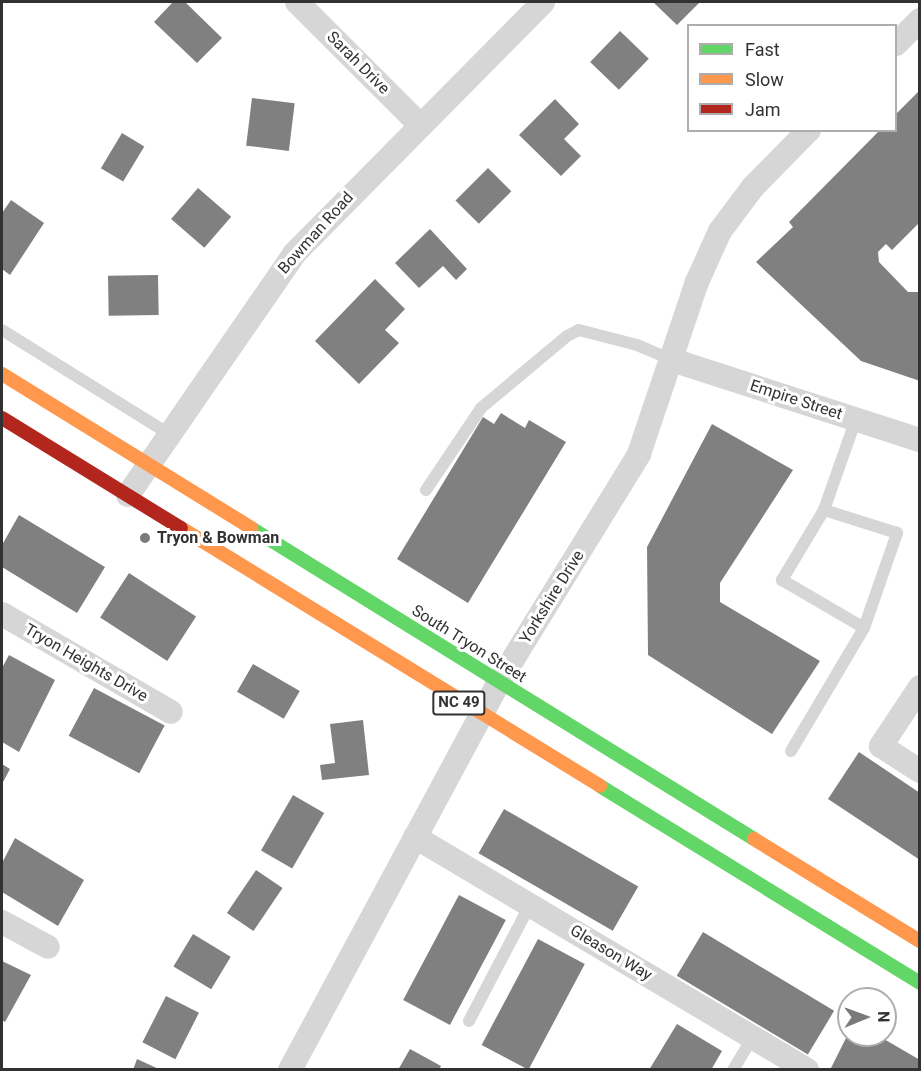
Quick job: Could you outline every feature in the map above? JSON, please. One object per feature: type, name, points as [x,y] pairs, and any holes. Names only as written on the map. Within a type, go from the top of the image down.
[{"type":"main road","name":"South Tryon Street","points":[[2,374],[150,462],[499,682],[920,941]]},
{"type":"main road","name":"NC 49","points":[[2,418],[480,716],[920,983]]},
{"type":"street","name":"Sarah Drive","points":[[297,2],[420,125]]},
{"type":"street","name":"Bowman Road","points":[[128,495],[294,254],[543,2]]},
{"type":"street","points":[[897,43],[920,20]]},
{"type":"street","name":"Yorkshire Drive","points":[[290,1070],[499,682],[629,474],[672,360],[697,282],[720,231],[753,187],[807,132]]},
{"type":"street","name":"Empire Street","points":[[672,360],[920,440]]},
{"type":"street","name":"Tryon Heights Drive","points":[[3,619],[171,712]]},
{"type":"street","points":[[920,687],[881,746],[920,771]]},
{"type":"street","name":"Gleason Way","points":[[415,837],[807,1070]]},
{"type":"street","points":[[2,922],[48,946]]},
{"type":"lane","points":[[2,330],[169,434]]},
{"type":"lane","points":[[426,490],[481,408],[567,336],[579,330],[637,345],[672,360]]},
{"type":"lane","points":[[856,419],[824,510],[782,580],[864,628]]},
{"type":"lane","points":[[791,751],[864,628],[897,533],[824,510]]},
{"type":"lane","points":[[469,1021],[530,906]]},
{"type":"lane","points":[[733,1070],[753,1037]]},
{"type":"building","points":[[173,2],[185,2],[222,38],[197,63],[154,22]]},
{"type":"building","points":[[653,2],[700,2],[677,25]]},
{"type":"building","points":[[620,31],[649,59],[619,90],[590,62]]},
{"type":"building","points":[[920,90],[920,222],[892,250],[886,244],[878,252],[879,262],[908,292],[920,292],[920,381],[861,361],[756,262],[793,227],[789,222],[878,132],[897,132],[897,113]]},
{"type":"building","points":[[252,98],[295,103],[289,151],[246,146]]},
{"type":"building","points":[[555,99],[579,124],[564,139],[581,156],[561,176],[519,135]]},
{"type":"building","points":[[122,133],[144,146],[123,182],[101,168]]},
{"type":"building","points":[[488,168],[511,191],[479,224],[455,201]]},
{"type":"building","points":[[198,188],[231,217],[204,248],[171,219]]},
{"type":"building","points":[[11,200],[44,223],[10,275],[2,269],[2,213]]},
{"type":"building","points":[[430,229],[467,269],[456,280],[443,266],[419,288],[395,263]]},
{"type":"building","points":[[158,275],[159,315],[109,316],[108,276]]},
{"type":"building","points":[[375,279],[405,309],[385,330],[399,343],[359,384],[315,341]]},
{"type":"building","points":[[501,413],[525,428],[529,420],[566,442],[468,603],[397,559],[483,417],[494,424]]},
{"type":"building","points":[[712,424],[793,470],[720,583],[720,602],[820,661],[772,734],[648,655],[647,547]]},
{"type":"building","points":[[19,515],[105,567],[77,613],[2,567],[2,545]]},
{"type":"building","points":[[129,573],[196,617],[167,661],[100,617]]},
{"type":"building","points":[[9,655],[55,680],[19,752],[2,742],[2,668]]},
{"type":"building","points":[[253,664],[300,691],[284,719],[237,692]]},
{"type":"building","points":[[94,688],[165,726],[139,773],[69,736]]},
{"type":"building","points":[[363,720],[369,775],[322,780],[320,765],[335,763],[330,724]]},
{"type":"building","points":[[859,752],[920,793],[920,860],[828,799]]},
{"type":"building","points":[[2,764],[10,769],[2,784]]},
{"type":"building","points":[[293,795],[324,813],[292,868],[261,850]]},
{"type":"building","points":[[504,809],[638,886],[613,931],[478,853]]},
{"type":"building","points":[[15,838],[84,880],[58,926],[2,892],[2,863]]},
{"type":"building","points":[[256,870],[283,888],[253,931],[227,913]]},
{"type":"building","points":[[459,895],[506,920],[450,1025],[403,1000]]},
{"type":"building","points":[[703,932],[834,1011],[808,1055],[677,976]]},
{"type":"building","points":[[193,934],[231,957],[211,989],[173,967]]},
{"type":"building","points":[[538,939],[585,964],[528,1070],[482,1045]]},
{"type":"building","points":[[2,961],[31,975],[5,1022],[2,1020]]},
{"type":"building","points":[[166,996],[199,1013],[175,1059],[142,1042]]},
{"type":"building","points":[[677,1024],[722,1051],[711,1070],[649,1070]]},
{"type":"building","points":[[842,1047],[897,1047],[920,1060],[920,1070],[830,1070]]},
{"type":"building","points":[[410,1049],[441,1066],[439,1070],[398,1070]]},
{"type":"building","points":[[137,1059],[161,1070],[133,1070]]},
{"type":"traffic: fast","points":[[251,528],[754,839]]},
{"type":"traffic: fast","points":[[600,786],[920,983]]},
{"type":"traffic: slow","points":[[2,374],[251,528]]},
{"type":"traffic: slow","points":[[181,528],[600,786]]},
{"type":"traffic: slow","points":[[754,839],[920,941]]},
{"type":"traffic: jam","points":[[2,418],[181,528]]},
{"type":"place","name":"Tryon & Bowman","points":[[145,538]]}]
